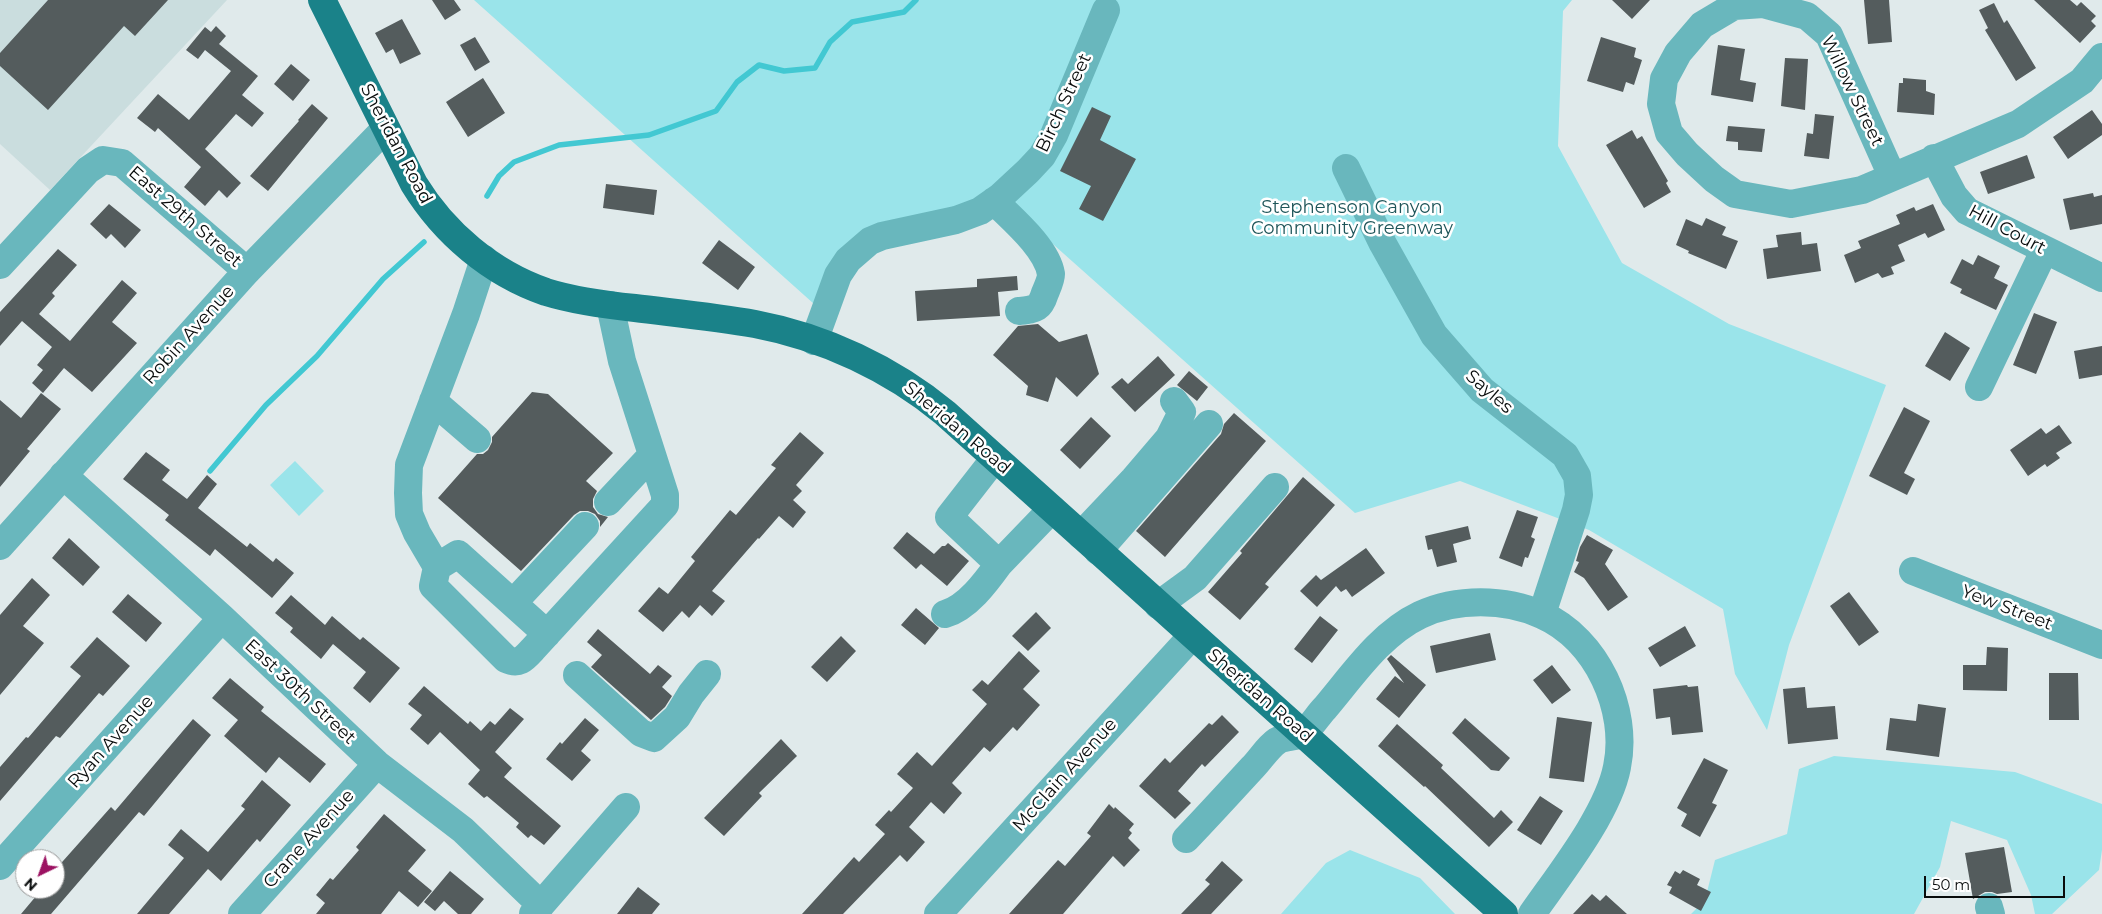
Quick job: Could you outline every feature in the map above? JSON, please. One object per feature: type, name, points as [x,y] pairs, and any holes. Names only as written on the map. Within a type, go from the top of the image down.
[{"type":"main road","name":"Sheridan Road","points":[[322,0],[385,129],[426,204],[461,242],[515,278],[548,292],[610,305],[755,324],[779,329],[851,355],[902,381],[931,401],[1504,914]]},
{"type":"street","name":"Willow Street","points":[[1892,176],[1829,35],[1807,16],[1763,4],[1734,6],[1702,25],[1678,53],[1664,79],[1661,104],[1669,133],[1687,154],[1714,179],[1735,194],[1791,204],[1862,190],[2025,120],[2082,81],[2102,57]]},
{"type":"street","name":"Birch Street","points":[[814,341],[838,275],[848,260],[870,241],[882,236],[956,220],[980,211],[1028,171],[1042,156],[1054,135],[1106,10]]},
{"type":"street","name":"Robin Avenue","points":[[0,546],[246,271],[385,129]]},
{"type":"street","name":"Hill Court","points":[[1934,158],[1954,196],[1967,211],[2102,278]]},
{"type":"street","name":"East 29th Street","points":[[0,265],[88,170],[103,160],[122,163],[246,271]]},
{"type":"street","name":"Sayles","points":[[1346,168],[1383,244],[1434,335],[1482,390],[1565,455],[1577,476],[1579,495],[1576,510],[1542,614]]},
{"type":"street","points":[[994,201],[1019,226],[1046,258],[1051,276],[1042,304],[1035,309],[1019,311]]},
{"type":"street","points":[[1979,387],[2044,250]]},
{"type":"street","points":[[484,259],[409,465],[409,514],[417,533],[437,567],[433,586],[506,659],[512,662],[521,662],[665,505],[665,495],[622,361],[610,305]]},
{"type":"street","points":[[433,401],[477,439]]},
{"type":"street","points":[[1089,543],[1134,479],[1169,438],[1182,412],[1174,401]]},
{"type":"street","points":[[1089,543],[1210,424]]},
{"type":"street","points":[[608,502],[652,455]]},
{"type":"street","points":[[995,458],[949,517],[998,564]]},
{"type":"street","name":"East 30th Street","points":[[63,475],[222,618],[377,764],[463,830],[537,910]]},
{"type":"street","points":[[1158,605],[1195,578],[1275,487]]},
{"type":"street","points":[[945,614],[952,612],[969,600],[989,578],[998,564],[1052,509]]},
{"type":"street","points":[[513,603],[585,526]]},
{"type":"street","points":[[437,567],[458,554],[547,634]]},
{"type":"street","name":"Yew Street","points":[[1913,571],[2102,645]]},
{"type":"street","points":[[1186,839],[1277,741],[1303,733],[1386,639],[1402,624],[1440,607],[1474,603],[1515,606],[1542,614],[1558,624],[1575,639],[1595,662],[1610,691],[1618,717],[1621,746],[1617,770],[1611,786],[1590,828],[1532,914]]},
{"type":"street","name":"Ryan Avenue","points":[[0,866],[222,618]]},
{"type":"street","name":"McClain Avenue","points":[[938,914],[1192,636]]},
{"type":"street","points":[[577,675],[641,733],[654,738],[677,717],[690,694],[707,674]]},
{"type":"street","name":"Crane Avenue","points":[[242,914],[377,764]]},
{"type":"street","points":[[537,910],[626,807]]},
{"type":"shaded area","points":[[0,0],[227,0],[50,190],[0,144]]},
{"type":"green space","name":"Stephenson Canyon Community Greenway","points":[[474,0],[1572,0],[1563,11],[1558,146],[1622,263],[1729,324],[1886,385],[1789,645],[1767,730],[1735,674],[1723,609],[1589,530],[1460,481],[1355,513],[1000,197],[882,236],[823,312]]},
{"type":"green space","points":[[295,461],[324,491],[299,516],[270,485]]},
{"type":"green space","points":[[1834,756],[2015,772],[2102,804],[2102,850],[2099,870],[2052,914],[2035,914],[2031,895],[2007,840],[1951,821],[1940,867],[1914,914],[1691,914],[1705,900],[1715,860],[1787,834],[1799,769]]},
{"type":"green space","points":[[1350,850],[1420,878],[1455,914],[1281,914],[1326,863]]},
{"type":"building","points":[[48,0],[168,0],[135,36],[124,26],[48,110],[0,66],[0,53]]},
{"type":"building","points":[[432,0],[454,0],[461,10],[445,20]]},
{"type":"building","points":[[1612,0],[1650,0],[1632,19]]},
{"type":"building","points":[[1864,0],[1889,0],[1892,42],[1868,44]]},
{"type":"building","points":[[2034,0],[2070,0],[2077,6],[2081,2],[2096,16],[2091,21],[2096,26],[2080,43]]},
{"type":"building","points":[[1994,3],[2004,23],[2007,20],[2036,68],[2016,81],[1985,30],[1988,28],[1979,10]]},
{"type":"building","points":[[402,19],[421,54],[400,64],[393,49],[386,53],[375,33]]},
{"type":"building","points":[[216,26],[226,36],[219,44],[258,76],[242,95],[264,113],[252,127],[236,114],[205,149],[241,183],[227,198],[219,190],[205,206],[184,187],[201,167],[158,128],[155,132],[137,118],[158,94],[189,120],[231,71],[205,50],[198,59],[186,50],[205,27],[211,32]]},
{"type":"building","points":[[475,37],[490,62],[475,71],[460,45]]},
{"type":"building","points":[[1601,37],[1636,48],[1634,57],[1642,60],[1634,85],[1626,82],[1623,92],[1587,81]]},
{"type":"building","points":[[1718,45],[1745,49],[1740,80],[1756,83],[1753,102],[1711,95]]},
{"type":"building","points":[[1785,58],[1808,59],[1805,110],[1781,106]]},
{"type":"building","points":[[291,64],[310,80],[293,101],[274,84]]},
{"type":"building","points":[[483,78],[505,113],[468,137],[446,102]]},
{"type":"building","points":[[1903,78],[1926,80],[1926,91],[1935,94],[1934,115],[1897,112],[1899,83],[1903,83]]},
{"type":"building","points":[[312,104],[328,118],[268,191],[250,176]]},
{"type":"building","points":[[1092,107],[1111,116],[1100,140],[1136,159],[1103,221],[1079,209],[1091,186],[1060,171]]},
{"type":"building","points":[[2092,110],[2102,124],[2102,135],[2068,159],[2053,137]]},
{"type":"building","points":[[1815,114],[1834,116],[1829,159],[1804,156],[1807,133],[1813,134]]},
{"type":"building","points":[[1728,126],[1765,129],[1762,152],[1738,150],[1738,142],[1726,141]]},
{"type":"building","points":[[1632,130],[1637,139],[1642,136],[1668,181],[1666,183],[1671,192],[1644,208],[1606,145]]},
{"type":"building","points":[[2027,155],[2035,178],[1988,194],[1980,172]]},
{"type":"building","points":[[606,184],[657,190],[654,215],[603,208]]},
{"type":"building","points":[[2093,193],[2094,197],[2102,195],[2102,224],[2070,230],[2063,199]]},
{"type":"building","points":[[109,204],[141,230],[125,248],[111,234],[106,239],[90,224]]},
{"type":"building","points":[[1933,204],[1945,230],[1928,238],[1925,233],[1898,245],[1905,261],[1891,267],[1894,274],[1882,278],[1878,273],[1855,283],[1844,255],[1861,248],[1858,241],[1900,224],[1896,215],[1914,207],[1916,211]]},
{"type":"building","points":[[1706,218],[1726,227],[1722,235],[1738,241],[1726,269],[1688,253],[1689,251],[1676,245],[1686,219],[1702,226]]},
{"type":"building","points":[[1801,232],[1802,245],[1817,243],[1821,271],[1767,279],[1763,249],[1778,247],[1776,235]]},
{"type":"building","points":[[719,240],[755,267],[738,290],[702,263]]},
{"type":"building","points":[[58,249],[77,265],[52,293],[55,296],[39,314],[70,341],[122,280],[137,293],[112,322],[137,343],[92,392],[64,368],[43,393],[32,383],[43,370],[37,365],[52,347],[22,321],[0,346],[0,312]]},
{"type":"building","points":[[1978,255],[2000,266],[1994,278],[2008,285],[1996,310],[1960,293],[1962,289],[1950,283],[1962,259],[1973,265]]},
{"type":"building","points":[[1017,276],[1018,290],[998,292],[1000,316],[917,321],[915,291],[977,287],[977,279]]},
{"type":"building","points":[[2034,313],[2057,322],[2036,374],[2013,365]]},
{"type":"building","points":[[1038,324],[1059,342],[1087,334],[1099,374],[1077,397],[1056,377],[1048,402],[1026,395],[1028,386],[993,355],[1018,326]]},
{"type":"building","points":[[1945,332],[1970,348],[1950,381],[1925,366]]},
{"type":"building","points":[[2102,346],[2102,375],[2079,379],[2074,351]]},
{"type":"building","points":[[1158,356],[1175,375],[1135,412],[1111,387],[1122,378],[1128,384]]},
{"type":"building","points":[[1189,371],[1208,387],[1197,401],[1177,385]]},
{"type":"building","points":[[532,392],[548,394],[613,453],[586,481],[597,491],[593,499],[593,507],[598,514],[608,517],[600,527],[600,521],[595,514],[588,511],[580,511],[521,571],[438,498],[477,454],[483,454],[488,450],[492,437]]},
{"type":"building","points":[[41,393],[61,409],[27,449],[30,451],[0,487],[0,400],[21,418]]},
{"type":"building","points":[[1904,407],[1930,421],[1904,473],[1915,479],[1907,495],[1869,476]]},
{"type":"building","points":[[1234,413],[1266,441],[1165,557],[1136,531],[1221,434],[1224,424]]},
{"type":"building","points":[[1091,417],[1111,436],[1080,469],[1060,450]]},
{"type":"building","points":[[2059,425],[2072,443],[2056,453],[2060,458],[2047,467],[2045,464],[2028,476],[2010,450],[2041,428],[2046,434]]},
{"type":"building","points":[[800,432],[824,453],[796,485],[802,491],[793,500],[806,512],[793,528],[779,516],[758,538],[712,591],[725,601],[712,616],[700,605],[689,618],[682,611],[663,632],[638,611],[659,587],[668,594],[695,561],[691,557],[730,510],[736,515],[776,468],[771,465]]},
{"type":"building","points":[[146,452],[170,470],[162,480],[187,499],[207,475],[217,484],[198,508],[247,547],[250,543],[273,562],[276,558],[294,573],[272,598],[215,549],[210,556],[165,520],[169,515],[123,479]]},
{"type":"building","points":[[1303,477],[1335,505],[1265,584],[1269,587],[1240,620],[1208,592]]},
{"type":"building","points":[[1517,510],[1538,517],[1531,537],[1535,539],[1528,558],[1525,557],[1522,567],[1499,558]]},
{"type":"building","points":[[1468,526],[1471,539],[1453,544],[1457,562],[1437,567],[1432,549],[1428,550],[1425,536]]},
{"type":"building","points":[[907,532],[934,554],[948,543],[969,561],[947,586],[921,564],[916,569],[893,548]]},
{"type":"building","points":[[1587,535],[1613,550],[1605,564],[1628,597],[1608,611],[1584,578],[1574,572],[1579,562],[1576,561],[1580,547]]},
{"type":"building","points":[[69,538],[100,567],[83,586],[52,558]]},
{"type":"building","points":[[1366,548],[1385,573],[1352,597],[1346,589],[1341,592],[1336,586],[1317,607],[1300,591],[1316,575],[1321,580]]},
{"type":"building","points":[[32,578],[50,595],[23,626],[44,643],[0,695],[0,615]]},
{"type":"building","points":[[1849,592],[1879,632],[1859,646],[1830,606]]},
{"type":"building","points":[[128,594],[162,623],[146,642],[112,612]]},
{"type":"building","points":[[291,595],[325,625],[332,616],[360,640],[363,637],[400,668],[370,703],[353,688],[366,672],[333,644],[321,659],[290,632],[293,628],[275,613]]},
{"type":"building","points":[[916,608],[939,628],[925,645],[901,625]]},
{"type":"building","points":[[1036,612],[1051,628],[1028,651],[1012,636]]},
{"type":"building","points":[[1320,616],[1338,630],[1312,663],[1294,649]]},
{"type":"building","points":[[1685,626],[1696,646],[1660,667],[1648,648]]},
{"type":"building","points":[[598,629],[650,674],[658,665],[672,676],[662,687],[672,696],[665,707],[651,720],[591,667],[602,655],[587,642]]},
{"type":"building","points":[[1490,633],[1496,660],[1436,673],[1430,646]]},
{"type":"building","points":[[841,636],[856,651],[827,682],[811,667]]},
{"type":"building","points":[[97,637],[130,666],[103,696],[99,693],[60,738],[56,736],[0,801],[0,767],[26,737],[28,738],[81,676],[70,667]]},
{"type":"building","points":[[1987,647],[2008,648],[2007,691],[1963,690],[1963,665],[1986,665]]},
{"type":"building","points":[[1019,651],[1040,671],[1023,689],[1040,705],[1017,731],[1013,727],[990,752],[984,747],[952,783],[962,793],[944,814],[931,802],[909,827],[925,842],[907,862],[900,855],[843,914],[802,914],[854,857],[859,862],[885,834],[875,825],[889,810],[891,812],[913,788],[897,774],[917,752],[932,766],[987,704],[972,690],[982,680],[988,685]]},
{"type":"building","points":[[1391,655],[1426,685],[1399,718],[1376,699],[1395,676],[1404,683],[1387,659]]},
{"type":"building","points":[[1552,665],[1571,690],[1552,704],[1533,680]]},
{"type":"building","points":[[2049,673],[2078,673],[2079,720],[2049,720]]},
{"type":"building","points":[[230,678],[264,707],[261,711],[326,764],[310,783],[279,757],[266,773],[224,736],[238,720],[212,698]]},
{"type":"building","points":[[1687,685],[1688,687],[1698,686],[1703,732],[1672,735],[1670,717],[1656,719],[1653,689]]},
{"type":"building","points":[[424,686],[468,724],[470,721],[481,731],[490,721],[495,725],[510,708],[524,719],[495,752],[512,768],[504,777],[561,826],[544,845],[531,835],[528,838],[516,827],[519,823],[487,796],[484,798],[468,784],[480,770],[440,732],[428,745],[410,729],[422,715],[408,704]]},
{"type":"building","points":[[1805,687],[1807,708],[1835,706],[1838,739],[1788,744],[1783,689]]},
{"type":"building","points":[[1918,704],[1946,708],[1939,757],[1886,750],[1890,718],[1916,721]]},
{"type":"building","points":[[1222,715],[1239,732],[1205,767],[1202,764],[1178,791],[1191,803],[1175,819],[1139,786],[1165,758],[1170,763],[1209,723],[1212,725]]},
{"type":"building","points":[[1557,717],[1592,722],[1584,782],[1549,778]]},
{"type":"building","points":[[585,718],[599,730],[581,751],[591,760],[572,781],[546,759],[560,742],[562,744]]},
{"type":"building","points":[[1465,718],[1510,758],[1499,771],[1491,770],[1452,733]]},
{"type":"building","points":[[193,719],[211,735],[144,816],[139,812],[65,898],[65,859],[111,807],[115,811]]},
{"type":"building","points":[[1397,724],[1443,765],[1441,768],[1494,818],[1501,810],[1513,822],[1489,847],[1425,786],[1378,746]]},
{"type":"building","points":[[781,739],[797,756],[759,793],[762,796],[724,836],[704,818]]},
{"type":"building","points":[[1704,758],[1728,770],[1712,803],[1717,805],[1700,837],[1681,826],[1687,814],[1677,808]]},
{"type":"building","points":[[262,780],[291,805],[260,842],[257,839],[221,881],[208,869],[169,914],[137,914],[184,858],[168,845],[181,829],[208,852],[245,809],[241,806]]},
{"type":"building","points":[[1540,796],[1563,811],[1541,845],[1517,830]]},
{"type":"building","points":[[1109,804],[1134,824],[1129,830],[1132,833],[1128,838],[1140,850],[1124,867],[1113,856],[1063,914],[1009,914],[1058,860],[1065,866],[1091,836],[1087,833]]},
{"type":"building","points":[[384,814],[426,850],[408,871],[432,891],[418,907],[399,891],[381,914],[316,914],[325,903],[316,895],[330,878],[333,880],[359,850],[356,847]]},
{"type":"building","points":[[2004,847],[2012,892],[1997,894],[1985,892],[1973,899],[1965,853]]},
{"type":"building","points":[[1222,861],[1243,880],[1211,914],[1181,914],[1210,884],[1205,880]]},
{"type":"building","points":[[1683,870],[1700,879],[1697,885],[1711,892],[1701,911],[1669,893],[1672,887],[1667,885],[1675,871],[1680,874]]},
{"type":"building","points":[[450,871],[484,899],[471,914],[458,914],[444,901],[435,911],[424,902]]},
{"type":"building","points":[[638,887],[660,904],[652,914],[617,914]]},
{"type":"building","points":[[1592,894],[1600,901],[1606,895],[1627,914],[1573,914]]},
{"type":"building","points":[[34,899],[64,899],[51,914],[21,914]]},
{"type":"waterway","points":[[487,196],[499,176],[514,162],[559,145],[649,135],[716,111],[737,82],[759,65],[784,71],[815,68],[830,42],[852,22],[904,12],[916,0]]},
{"type":"waterway","points":[[210,471],[266,405],[317,356],[383,279],[424,242]]}]
